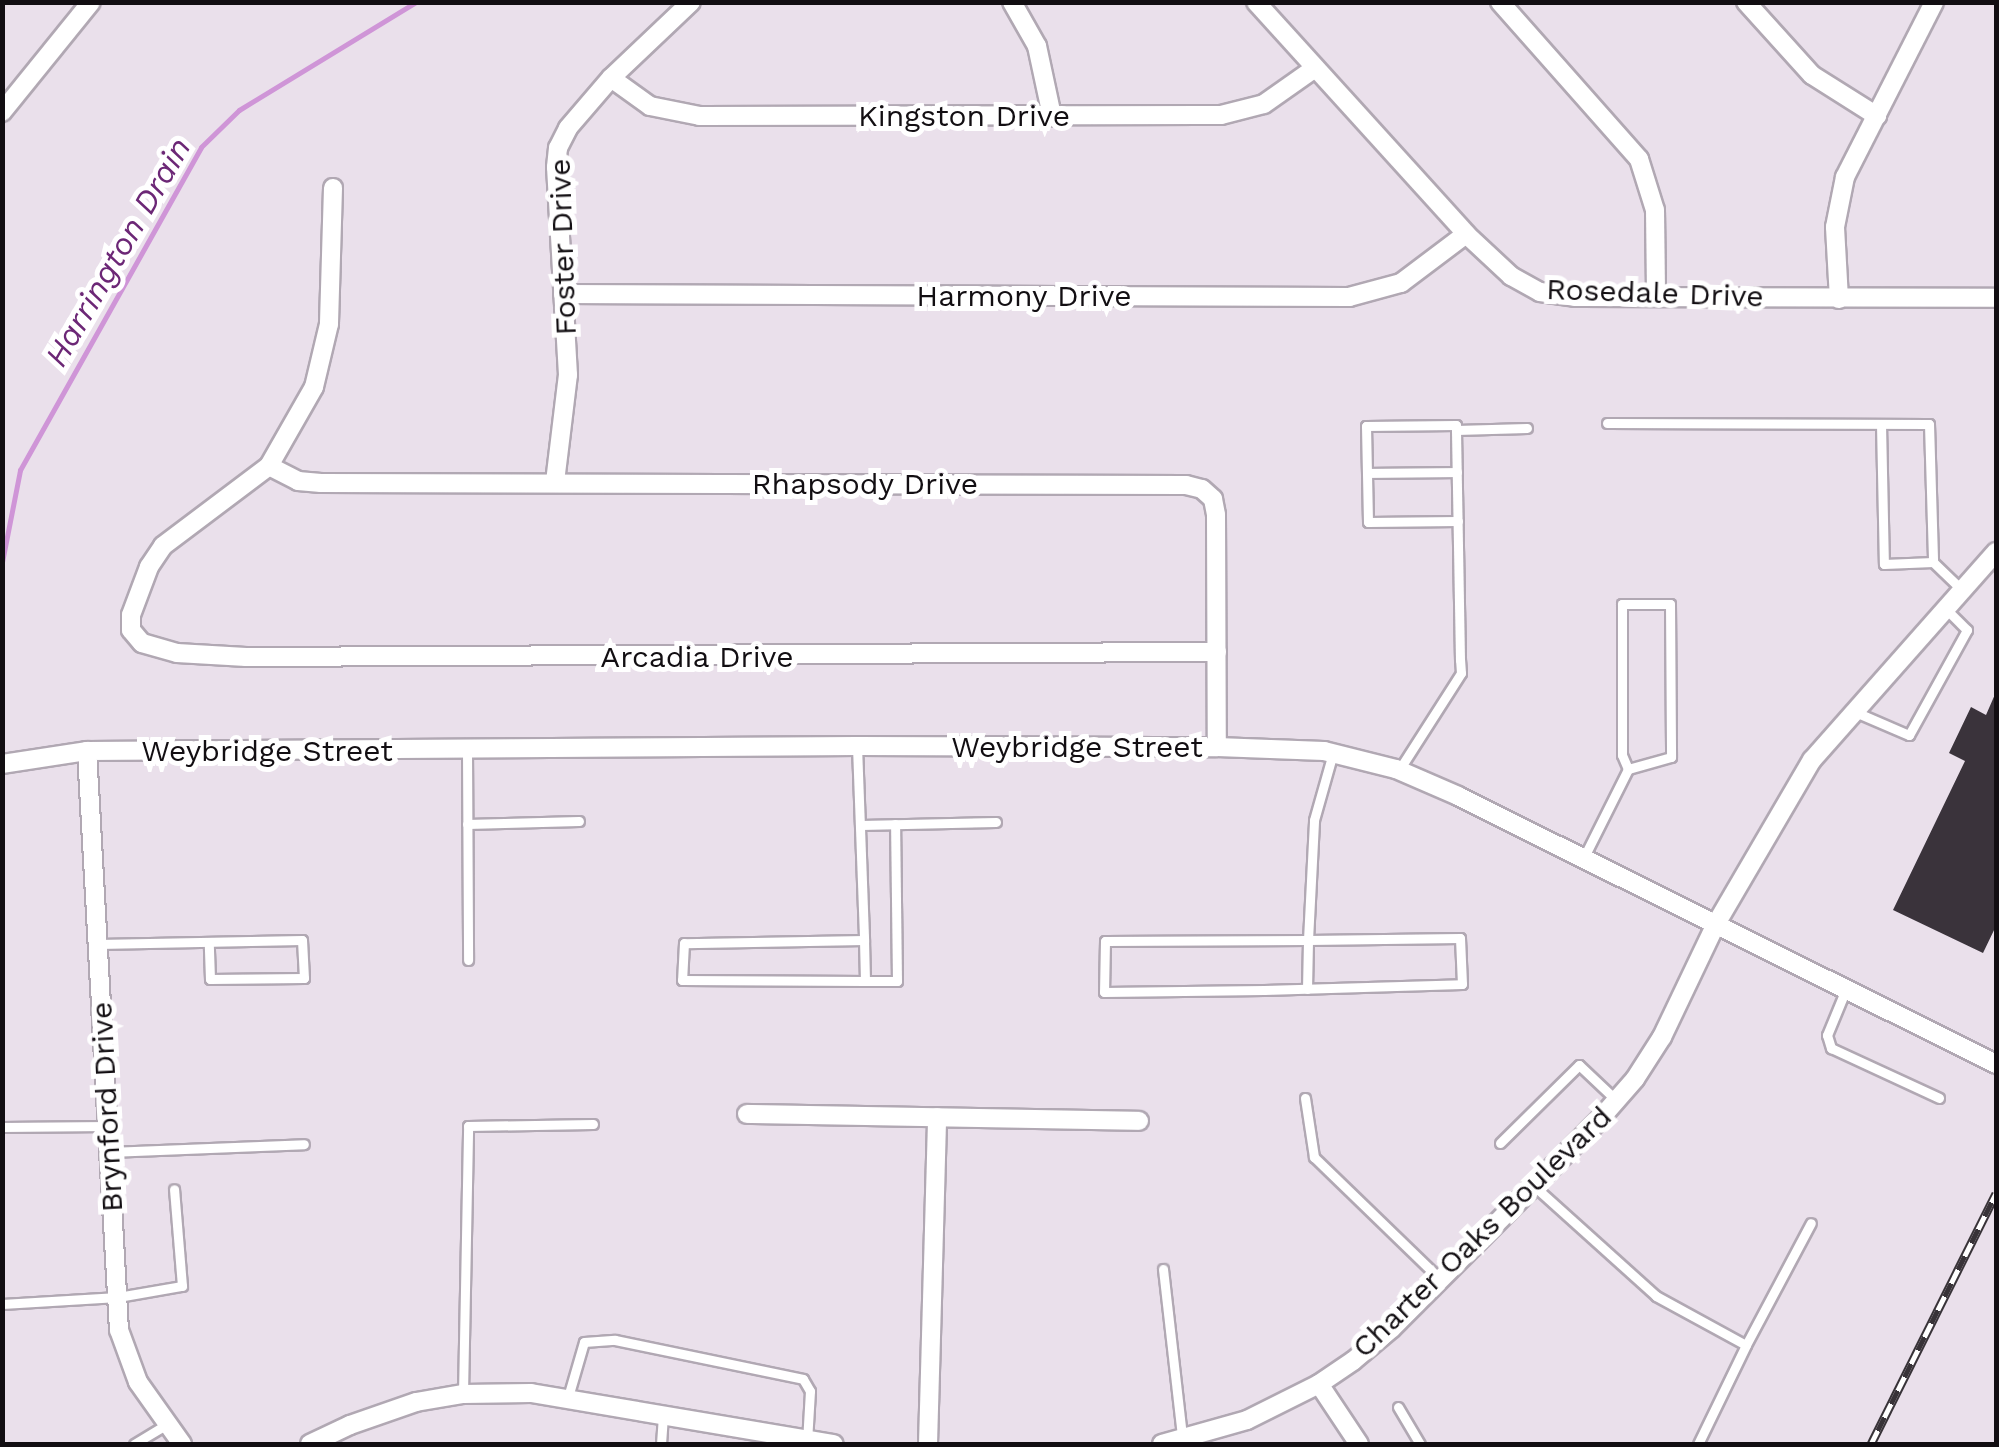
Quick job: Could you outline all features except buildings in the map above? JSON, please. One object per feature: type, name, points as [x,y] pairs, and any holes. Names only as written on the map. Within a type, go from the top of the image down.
[{"type":"street","points":[[2,112],[91,2]]},
{"type":"street","name":"Foster Drive","points":[[555,482],[568,374],[558,148],[568,128],[611,78],[690,2]]},
{"type":"street","points":[[1012,2],[1037,46],[1052,116]]},
{"type":"street","name":"Rosedale Drive","points":[[1256,2],[1466,234],[1510,276],[1540,292],[1656,297],[1996,298]]},
{"type":"street","points":[[1500,2],[1639,159],[1655,210],[1656,297]]},
{"type":"street","points":[[1746,2],[1812,75],[1876,116]]},
{"type":"street","points":[[1839,299],[1835,227],[1840,195],[1934,2]]},
{"type":"street","name":"Kingston Drive","points":[[611,78],[650,106],[700,116],[1052,116],[1238,113],[1279,96],[1315,68]]},
{"type":"street","points":[[269,466],[303,412],[322,363],[333,276],[334,188]]},
{"type":"street","name":"Harmony Drive","points":[[564,294],[1348,296],[1401,283],[1466,234]]},
{"type":"street","name":"Rhapsody Drive","points":[[269,466],[298,480],[321,483],[1202,489],[1216,504],[1217,747]]},
{"type":"street","name":"Arcadia Drive","points":[[269,466],[163,546],[134,600],[131,630],[142,644],[177,654],[547,658],[1217,652]]},
{"type":"street","name":"Charter Oaks Boulevard","points":[[1162,1444],[1247,1420],[1319,1384],[1392,1328],[1616,1100],[1662,1037],[1716,924],[1795,785],[1853,710],[1996,552]]},
{"type":"street","name":"Weybridge Street","points":[[2,764],[87,752],[857,746],[1217,747],[1333,753],[1399,770],[1996,1064]]},
{"type":"street","name":"Brynford Drive","points":[[87,752],[118,1297],[129,1366],[182,1444]]},
{"type":"street","points":[[748,1114],[1139,1121]]},
{"type":"street","points":[[928,1444],[937,1117]]},
{"type":"street","points":[[1319,1384],[1359,1444]]},
{"type":"street","points":[[310,1444],[385,1411],[462,1394],[568,1397],[806,1443],[834,1444]]},
{"type":"lane","points":[[1607,423],[1929,424],[1933,562],[1962,590]]},
{"type":"lane","points":[[1881,424],[1884,564],[1933,562]]},
{"type":"lane","points":[[1399,770],[1460,673],[1458,521],[1456,472],[1456,425],[1366,426],[1368,522],[1458,521]]},
{"type":"lane","points":[[1456,430],[1527,428]]},
{"type":"lane","points":[[1368,473],[1456,472]]},
{"type":"lane","points":[[1583,859],[1628,769],[1671,757],[1670,604],[1622,604],[1622,755],[1628,769]]},
{"type":"lane","points":[[1853,710],[1909,735],[1968,630],[1944,608]]},
{"type":"lane","points":[[857,746],[865,981]]},
{"type":"lane","points":[[466,751],[468,960]]},
{"type":"lane","points":[[1307,988],[1314,820],[1333,753]]},
{"type":"lane","points":[[467,824],[579,821]]},
{"type":"lane","points":[[862,825],[996,822]]},
{"type":"lane","points":[[864,940],[684,942],[682,980],[897,980],[895,824]]},
{"type":"lane","points":[[1460,938],[1462,984],[1104,992],[1105,941],[1308,940],[1460,938]]},
{"type":"lane","points":[[98,944],[302,940],[304,978],[210,979],[209,942]]},
{"type":"lane","points":[[1846,988],[1827,1036],[1832,1048],[1939,1098]]},
{"type":"lane","points":[[1500,1143],[1579,1064],[1616,1100]]},
{"type":"lane","points":[[1305,1098],[1314,1157],[1441,1280]]},
{"type":"lane","points":[[462,1394],[468,1126],[593,1124]]},
{"type":"lane","points":[[2,1127],[108,1126]]},
{"type":"lane","points":[[109,1152],[304,1144]]},
{"type":"lane","points":[[1534,1186],[1656,1296],[1746,1345]]},
{"type":"lane","points":[[2,1304],[118,1297],[182,1286],[174,1189]]},
{"type":"lane","points":[[1698,1444],[1811,1222]]},
{"type":"lane","points":[[1163,1268],[1182,1440]]},
{"type":"lane","points":[[568,1397],[584,1342],[615,1340],[803,1379],[810,1391],[806,1443]]},
{"type":"lane","points":[[1398,1407],[1420,1444]]},
{"type":"lane","points":[[661,1444],[663,1414]]},
{"type":"lane","points":[[134,1444],[168,1424]]},
{"type":"waterway","name":"Harrington Drain","points":[[2,562],[20,470],[201,147],[239,110],[416,2]]},
{"type":"railway","points":[[1871,1444],[1996,1193]]}]
